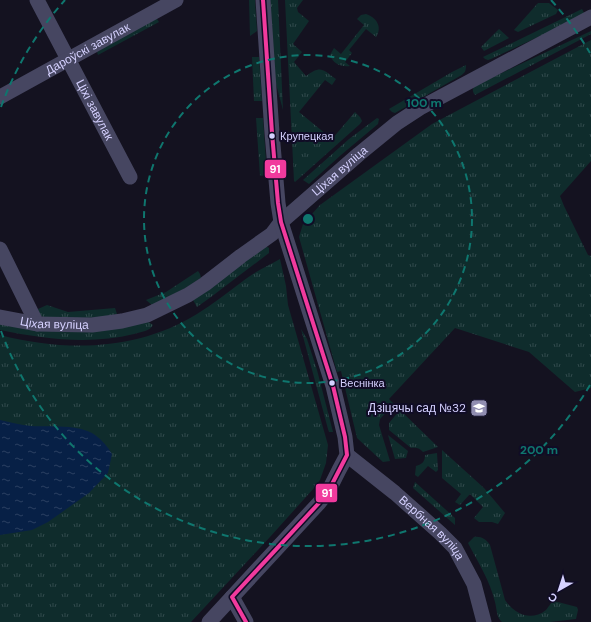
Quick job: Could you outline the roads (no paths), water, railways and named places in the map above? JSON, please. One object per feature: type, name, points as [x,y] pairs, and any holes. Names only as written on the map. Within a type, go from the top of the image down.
[{"type":"street","name":"Ціхі завулак","points":[[37,0],[130,177]]},
{"type":"street","name":"Дароўскі завулак","points":[[0,97],[176,0]]},
{"type":"street","points":[[208,622],[326,495],[347,455],[344,430],[333,386],[281,222],[272,133],[263,0]]},
{"type":"street","name":"Ціхая вуліца","points":[[0,317],[37,324],[92,325],[122,321],[148,314],[188,295],[272,234],[281,222],[397,123],[420,108],[591,17]]},
{"type":"street","points":[[0,249],[37,324]]},
{"type":"street","name":"Вербная вуліца","points":[[347,455],[416,511],[455,548],[474,584],[484,622]]},
{"type":"street","points":[[232,597],[246,622]]},
{"type":"water","points":[[0,420],[27,426],[64,427],[89,431],[107,446],[112,454],[108,473],[89,493],[48,522],[32,530],[0,535]]},
{"type":"place","name":"Крупецкая","points":[[272,136]]},
{"type":"place","name":"Веснінка","points":[[332,383]]},
{"type":"place","name":"Дзіцячы сад №32","points":[[479,408]]}]
